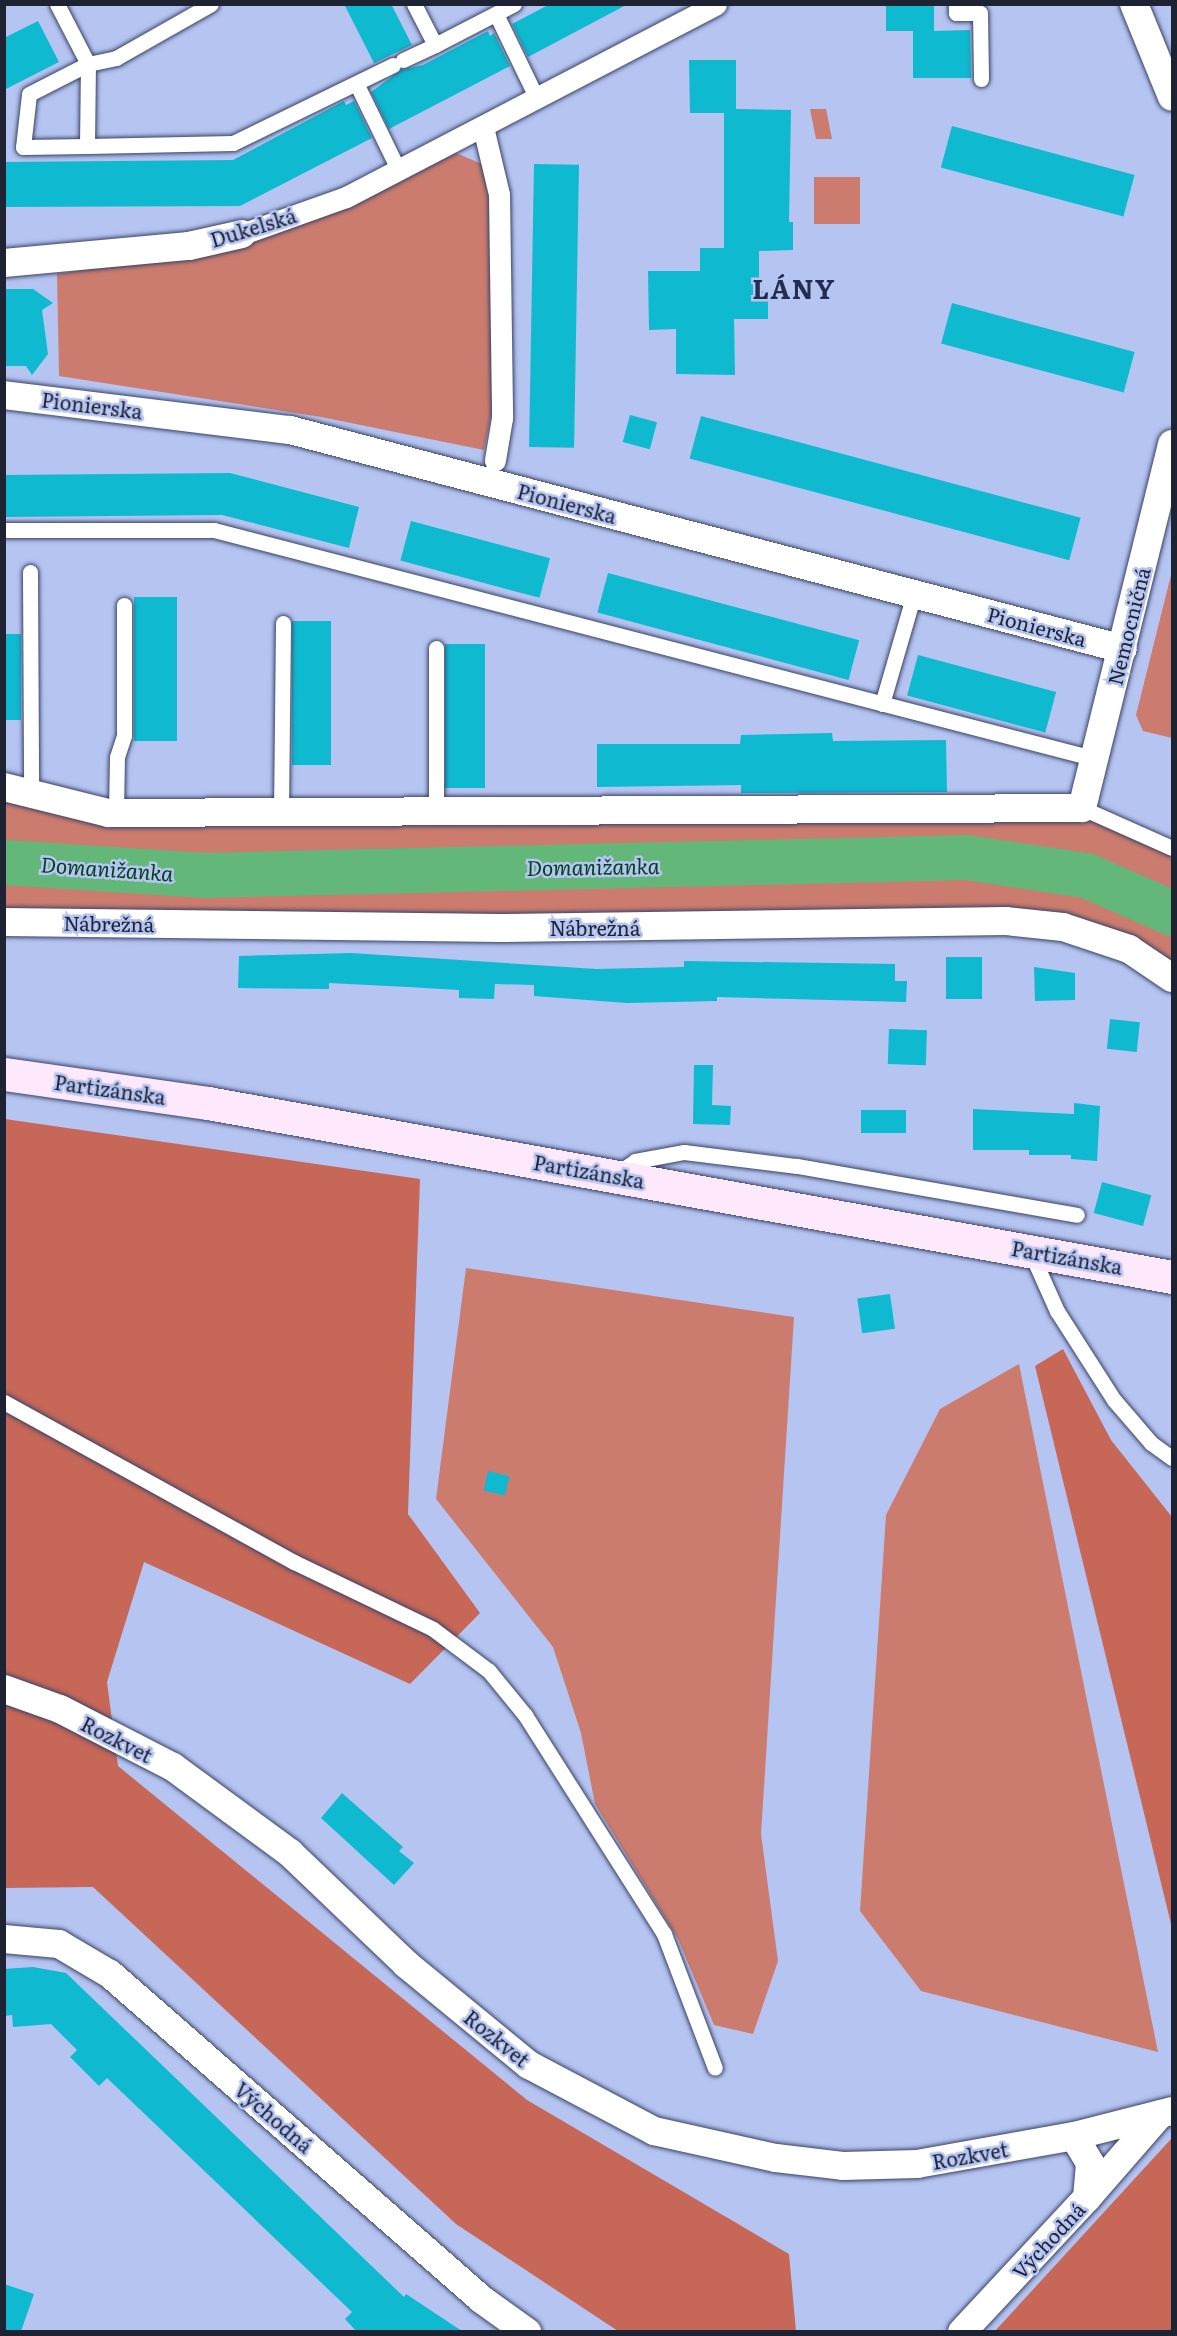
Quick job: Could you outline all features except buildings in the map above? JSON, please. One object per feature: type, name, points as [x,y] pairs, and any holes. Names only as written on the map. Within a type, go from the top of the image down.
[{"type":"main road","name":"Partizánska","points":[[4,1074],[208,1102],[1173,1277]]},
{"type":"street","name":"Dukelská","points":[[4,264],[189,246],[242,234],[346,197],[716,4]]},
{"type":"street","points":[[1134,4],[1173,97]]},
{"type":"street","points":[[483,127],[499,194],[502,418],[494,472]]},
{"type":"street","name":"Pionierska","points":[[4,394],[290,430],[494,472],[914,594],[1123,649]]},
{"type":"street","name":"Nemocničná","points":[[1082,808],[1173,444]]},
{"type":"street","points":[[18,790],[116,813],[436,814],[1082,808]]},
{"type":"street","name":"Nábrežná","points":[[4,922],[516,928],[1006,921],[1074,930],[1129,950],[1173,978]]},
{"type":"street","name":"Rozkvet","points":[[4,1689],[60,1709],[173,1767],[290,1853],[406,1964],[529,2065],[654,2131],[754,2156],[843,2166],[955,2159],[1074,2136],[1166,2112]]},
{"type":"street","name":"Východná","points":[[4,1939],[59,1944],[110,1974],[481,2298],[527,2331]]},
{"type":"street","points":[[1087,2198],[1166,2112]]},
{"type":"street","name":"Východná","points":[[962,2331],[1087,2198],[1090,2163],[1074,2136]]},
{"type":"lane","points":[[57,4],[88,64],[87,146]]},
{"type":"lane","points":[[211,4],[116,58],[88,64],[29,94],[23,147],[233,143],[357,85],[514,4]]},
{"type":"lane","points":[[414,4],[435,45]]},
{"type":"lane","points":[[956,4],[956,13],[980,13],[981,79]]},
{"type":"lane","points":[[496,14],[537,99]]},
{"type":"lane","points":[[357,85],[399,171]]},
{"type":"lane","points":[[4,530],[214,530],[1096,759]]},
{"type":"lane","points":[[18,790],[30,572]]},
{"type":"lane","points":[[882,704],[914,594]]},
{"type":"lane","points":[[116,813],[117,757],[124,736],[124,605]]},
{"type":"lane","points":[[281,814],[283,623]]},
{"type":"lane","points":[[436,648],[436,814]]},
{"type":"lane","points":[[1082,808],[1173,848]]},
{"type":"lane","points":[[613,1175],[636,1161],[684,1152],[797,1166],[1077,1215]]},
{"type":"lane","points":[[1029,1250],[1057,1311],[1114,1400],[1151,1443],[1173,1458]]},
{"type":"lane","points":[[4,1402],[294,1562],[433,1629],[489,1671],[525,1715],[664,1934],[714,2068]]},
{"type":"shaded area","points":[[810,109],[826,109],[832,139],[816,139]]},
{"type":"shaded area","points":[[456,153],[482,164],[489,200],[492,411],[484,450],[321,417],[59,376],[57,274],[180,255],[332,212]]},
{"type":"shaded area","points":[[814,177],[860,177],[860,224],[814,224]]},
{"type":"shaded area","points":[[1172,571],[1172,738],[1143,731],[1136,715]]},
{"type":"shaded area","points":[[4,787],[108,813],[1082,808],[1172,848],[1172,978],[1063,927],[5,922]]},
{"type":"shaded area","points":[[5,1119],[420,1179],[408,1514],[480,1613],[410,1684],[144,1562],[107,1682],[118,1766],[527,2100],[789,2254],[796,2331],[618,2331],[456,2224],[93,1887],[5,1888]]},
{"type":"shaded area","points":[[466,1268],[794,1317],[761,1834],[778,1961],[753,2034],[714,2025],[678,1939],[595,1804],[581,1733],[553,1647],[436,1499]]},
{"type":"shaded area","points":[[1063,1349],[1111,1440],[1172,1517],[1172,1928],[1035,1366]]},
{"type":"shaded area","points":[[1019,1364],[1158,2052],[921,1991],[860,1911],[886,1515],[940,1409]]},
{"type":"shaded area","points":[[1172,2131],[1172,2331],[995,2331],[1171,2139]]},
{"type":"waterway","name":"Domanižanka","points":[[4,862],[205,875],[966,857],[1086,875],[1172,913]]},
{"type":"district","name":"LÁNY","points":[[794,288]]}]
